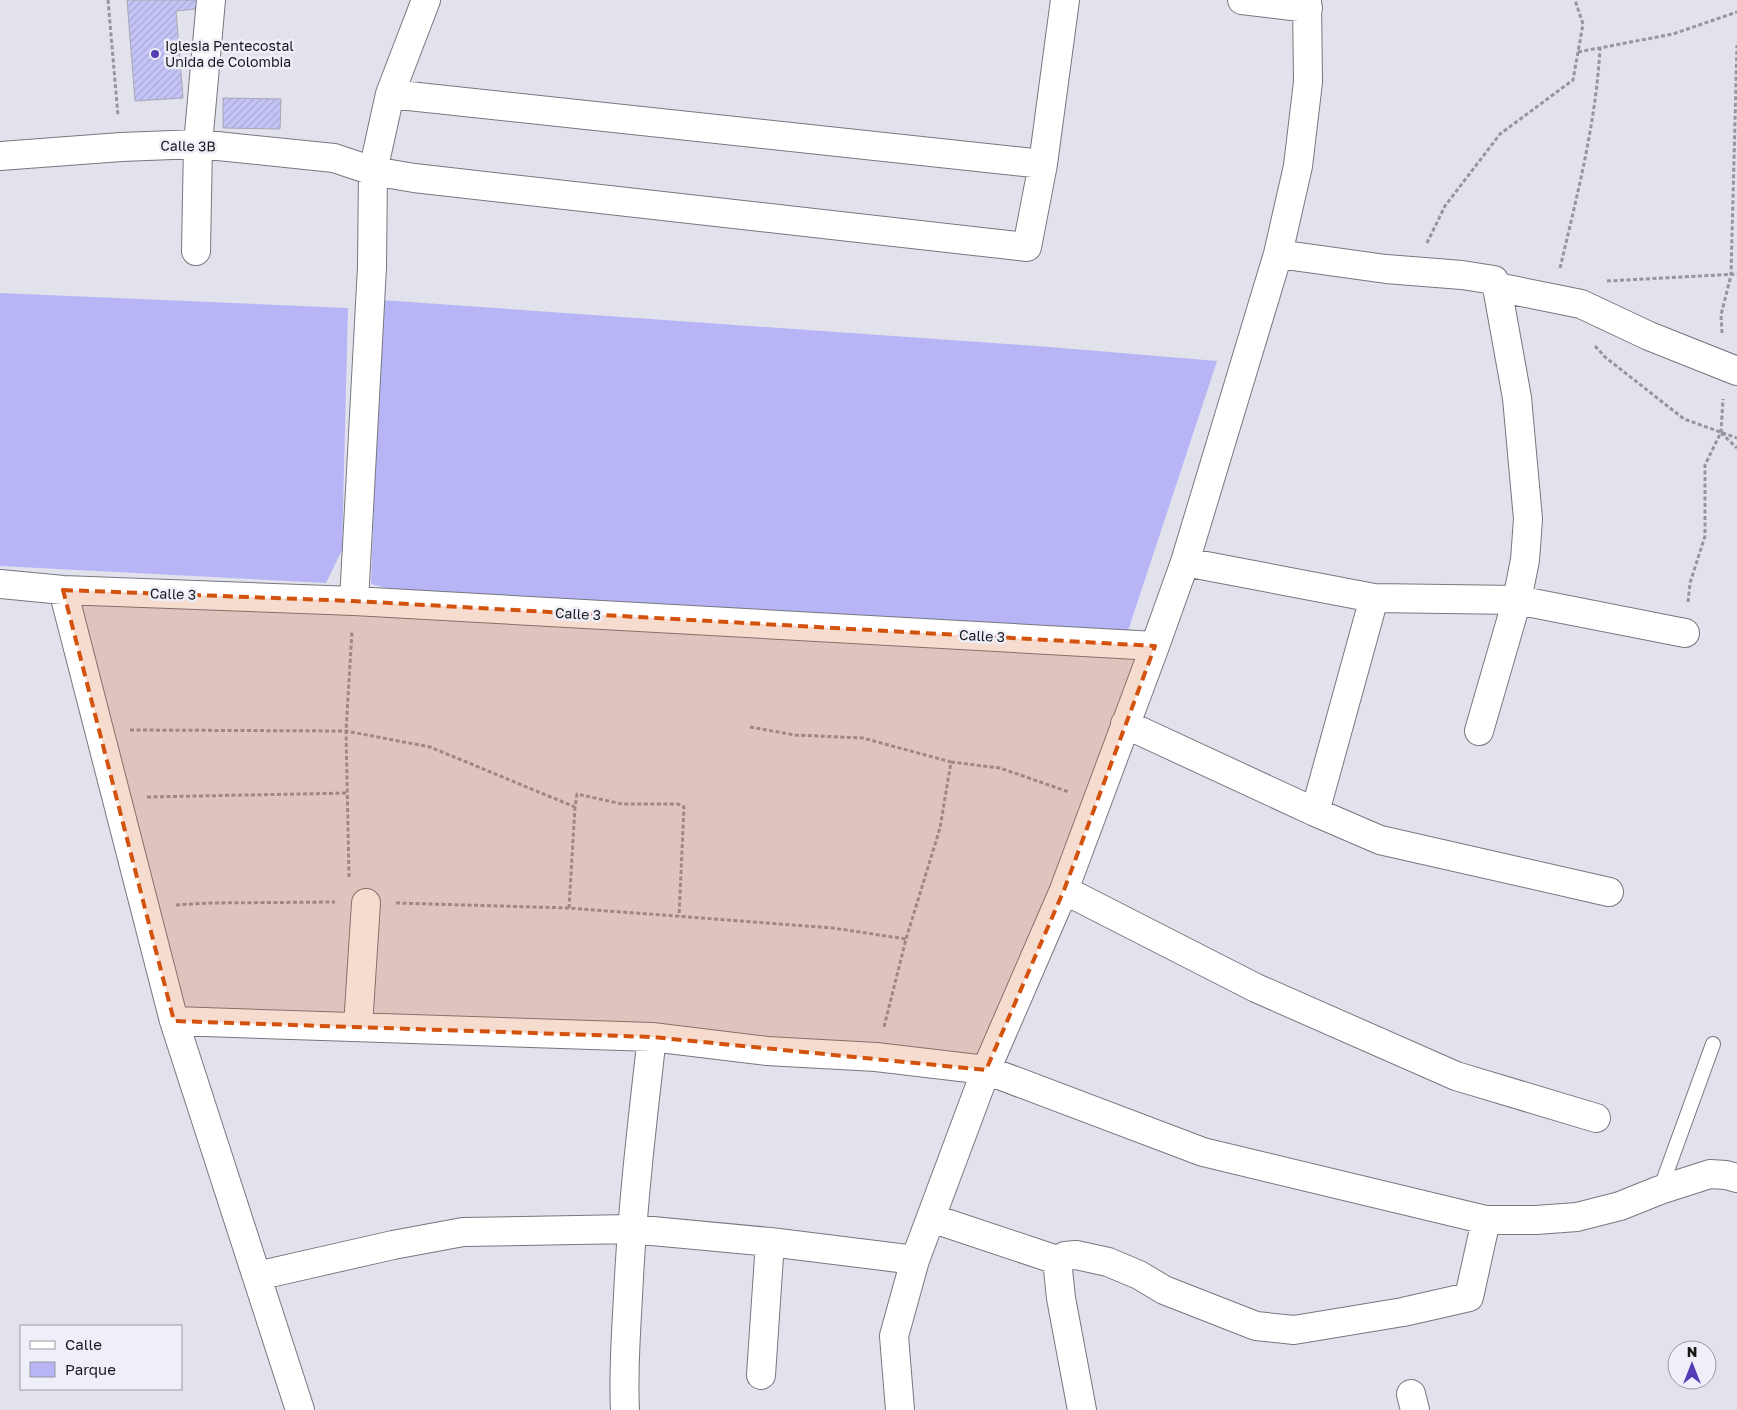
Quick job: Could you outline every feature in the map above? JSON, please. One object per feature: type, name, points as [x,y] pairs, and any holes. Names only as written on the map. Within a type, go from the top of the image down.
[{"type":"street","points":[[196,250],[198,144],[210,0]]},
{"type":"street","points":[[354,601],[372,267],[373,171],[390,94],[426,0]]},
{"type":"street","points":[[390,94],[1042,164],[1066,0]]},
{"type":"street","points":[[900,1410],[894,1336],[915,1260],[986,1070],[1064,890],[1155,646],[1185,562],[1278,254],[1298,166],[1308,82],[1307,4],[1242,0]]},
{"type":"street","name":"Calle 3B","points":[[0,156],[121,147],[198,144],[334,158],[373,171],[414,178],[1027,247],[1042,164]]},
{"type":"street","points":[[1278,254],[1386,269],[1480,277],[1494,280],[1516,398],[1528,519],[1525,560],[1517,600],[1479,731]]},
{"type":"street","points":[[1496,287],[1582,304],[1648,336],[1731,369]]},
{"type":"street","points":[[1185,562],[1374,598],[1517,600],[1685,632]]},
{"type":"street","name":"Calle 3","points":[[0,584],[63,590],[354,601],[1155,646]]},
{"type":"street","points":[[63,590],[174,1021],[300,1410]]},
{"type":"street","points":[[1315,812],[1374,598]]},
{"type":"street","points":[[1125,724],[1380,840],[1608,892]]},
{"type":"street","points":[[1064,890],[1256,988],[1456,1076],[1596,1118]]},
{"type":"street","points":[[358,902],[358,1026]]},
{"type":"street","points":[[174,1021],[652,1037],[767,1051],[876,1057],[986,1070],[1203,1152],[1486,1220],[1536,1220],[1577,1217],[1620,1206],[1660,1190],[1710,1174],[1737,1178]]},
{"type":"street","points":[[625,1410],[623,1380],[631,1229],[637,1160],[652,1037]]},
{"type":"street","points":[[930,1218],[1057,1260],[1065,1256],[1076,1255],[1108,1262],[1139,1275],[1164,1290],[1256,1326],[1294,1330],[1404,1312],[1470,1296],[1486,1220]]},
{"type":"street","points":[[258,1276],[393,1245],[463,1232],[631,1229],[770,1242],[915,1260]]},
{"type":"street","points":[[761,1375],[770,1242]]},
{"type":"street","points":[[1057,1260],[1082,1410]]},
{"type":"lane","points":[[1660,1190],[1713,1044]]},
{"type":"path","points":[[108,0],[121,147]]},
{"type":"path","points":[[1414,271],[1445,206],[1500,134],[1573,80],[1583,24],[1575,0]]},
{"type":"path","points":[[1578,52],[1673,34],[1737,12]]},
{"type":"path","points":[[1685,632],[1690,583],[1705,536],[1705,465],[1720,432],[1731,369],[1721,315],[1731,275],[1737,45]]},
{"type":"path","points":[[1553,298],[1582,174],[1598,83],[1600,48]]},
{"type":"path","points":[[1605,281],[1737,274]]},
{"type":"path","points":[[1592,342],[1605,357],[1684,419],[1737,438]]},
{"type":"path","points":[[1720,432],[1737,448]]},
{"type":"path","points":[[354,601],[346,731],[348,793],[358,902]]},
{"type":"path","points":[[750,727],[795,735],[864,738],[951,762],[1000,768],[1042,781],[1096,802]]},
{"type":"path","points":[[100,730],[226,729],[346,731],[430,747],[574,807]]},
{"type":"path","points":[[876,1057],[906,939],[940,828],[951,762]]},
{"type":"path","points":[[117,798],[348,793]]},
{"type":"path","points":[[568,908],[574,807],[577,794],[622,804],[678,804],[684,807],[680,916]]},
{"type":"path","points":[[146,913],[176,905],[209,902],[358,902],[568,908],[833,928],[906,939]]},
{"type":"highlighted area","points":[[63,590],[354,601],[1155,646],[1064,890],[986,1070],[652,1037],[174,1021]]},
{"type":"green space","points":[[0,293],[348,308],[342,550],[326,583],[0,566]]},
{"type":"green space","points":[[381,300],[1050,347],[1217,361],[1126,637],[810,618],[715,607],[408,594],[371,584]]},
{"type":"building","name":"Iglesia Pentecostal Unida de Colombia","points":[[127,0],[206,0],[207,8],[176,11],[183,98],[135,101]]},
{"type":"building","points":[[223,98],[281,99],[280,129],[223,128]]},
{"type":"place","name":"Iglesia Pentecostal Unida de Colombia","points":[[155,54]]}]
